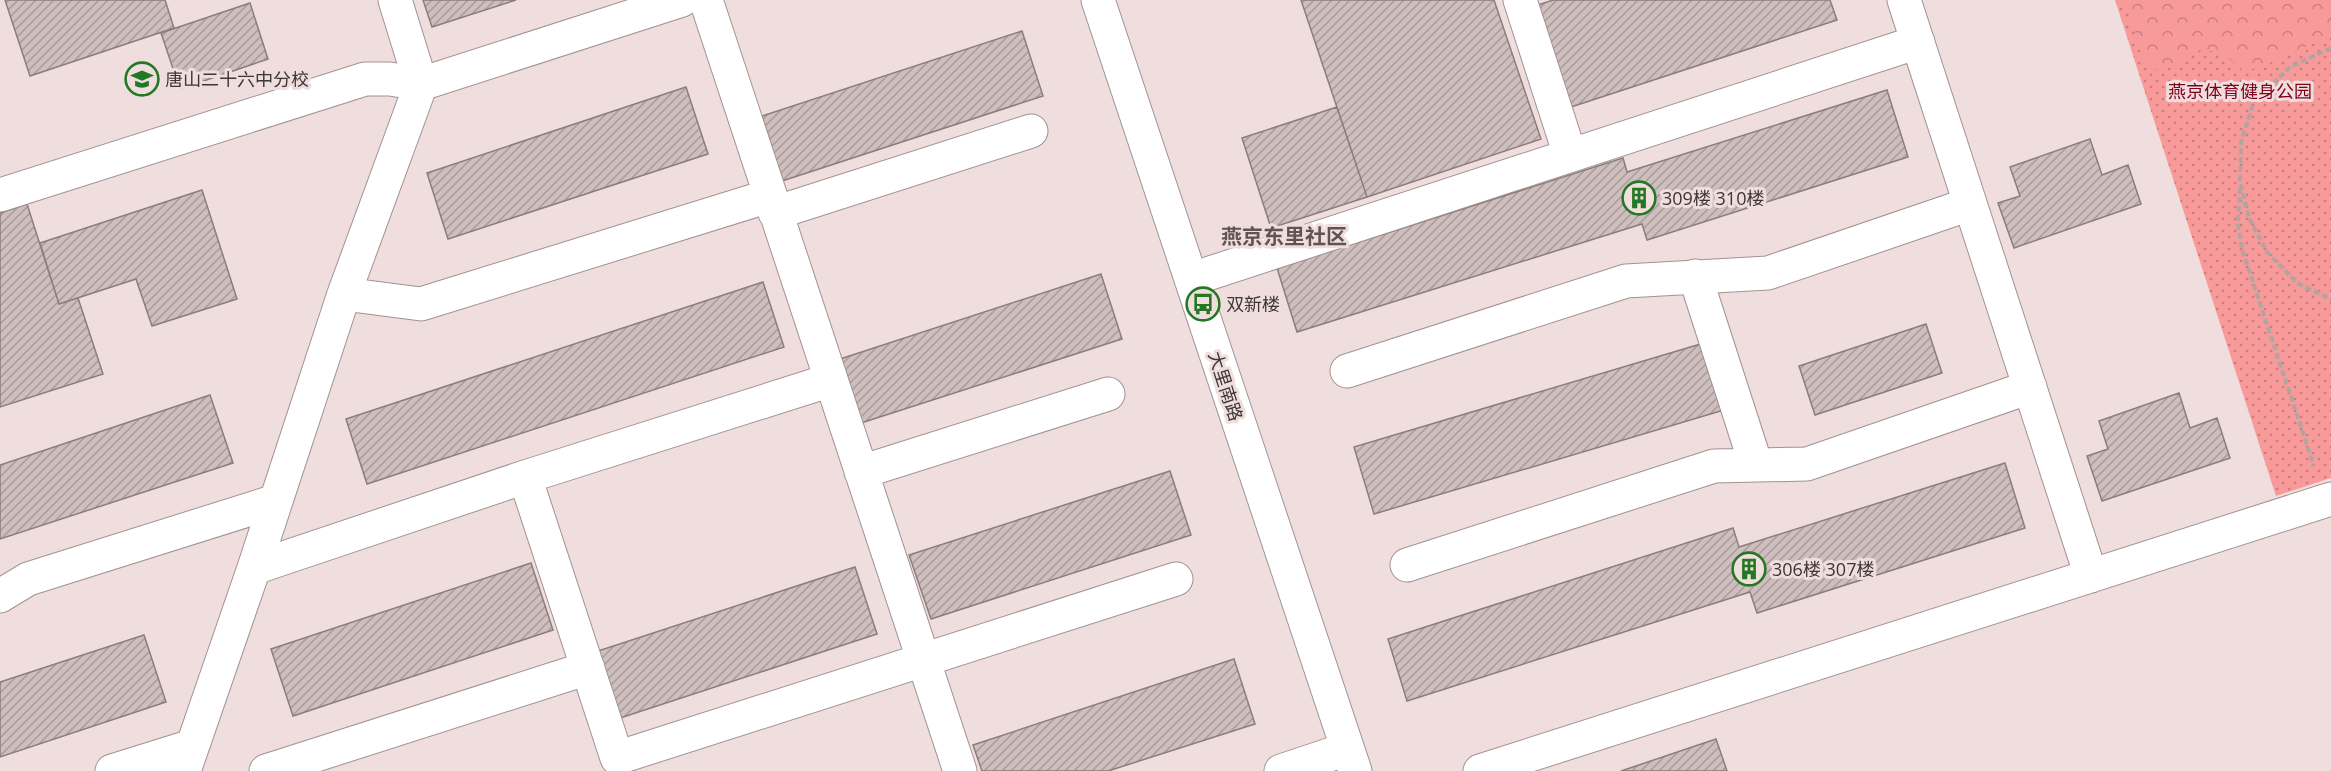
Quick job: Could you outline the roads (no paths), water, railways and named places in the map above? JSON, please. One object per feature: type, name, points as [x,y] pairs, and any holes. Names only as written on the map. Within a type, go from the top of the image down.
[{"type":"street","points":[[112,771],[188,758],[254,568],[344,294],[421,84],[395,0]]},
{"type":"street","points":[[0,195],[365,79],[390,79],[421,84],[682,0]]},
{"type":"street","points":[[706,0],[960,771]]},
{"type":"street","name":"大里南路","points":[[1098,0],[1351,760]]},
{"type":"street","points":[[1520,0],[1570,155]]},
{"type":"street","points":[[1904,0],[2091,576]]},
{"type":"street","points":[[1201,276],[1918,42]]},
{"type":"street","points":[[344,294],[421,304],[1031,131]]},
{"type":"street","points":[[1347,371],[1626,281],[1768,273],[1970,204]]},
{"type":"street","points":[[1695,276],[1756,465]]},
{"type":"street","points":[[254,568],[525,477],[831,380]]},
{"type":"street","points":[[1407,565],[1714,466],[1808,464],[2030,387]]},
{"type":"street","points":[[861,472],[1108,394]]},
{"type":"street","points":[[525,477],[617,758],[1176,579]]},
{"type":"street","points":[[1480,771],[2328,500]]},
{"type":"street","points":[[0,596],[28,579],[276,501]]},
{"type":"street","points":[[266,771],[588,668]]},
{"type":"street","points":[[1281,771],[1351,760]]},
{"type":"place","name":"唐山二十六中分校","points":[[142,79]]},
{"type":"place","name":"309楼 310楼","points":[[1639,198]]},
{"type":"place","name":"双新楼","points":[[1203,304]]},
{"type":"place","name":"306楼 307楼","points":[[1749,569]]},
{"type":"district","name":"燕京东里社区","points":[[1284,236]]},
{"type":"park label","name":"燕京体育健身公园","points":[[2240,91]]}]
